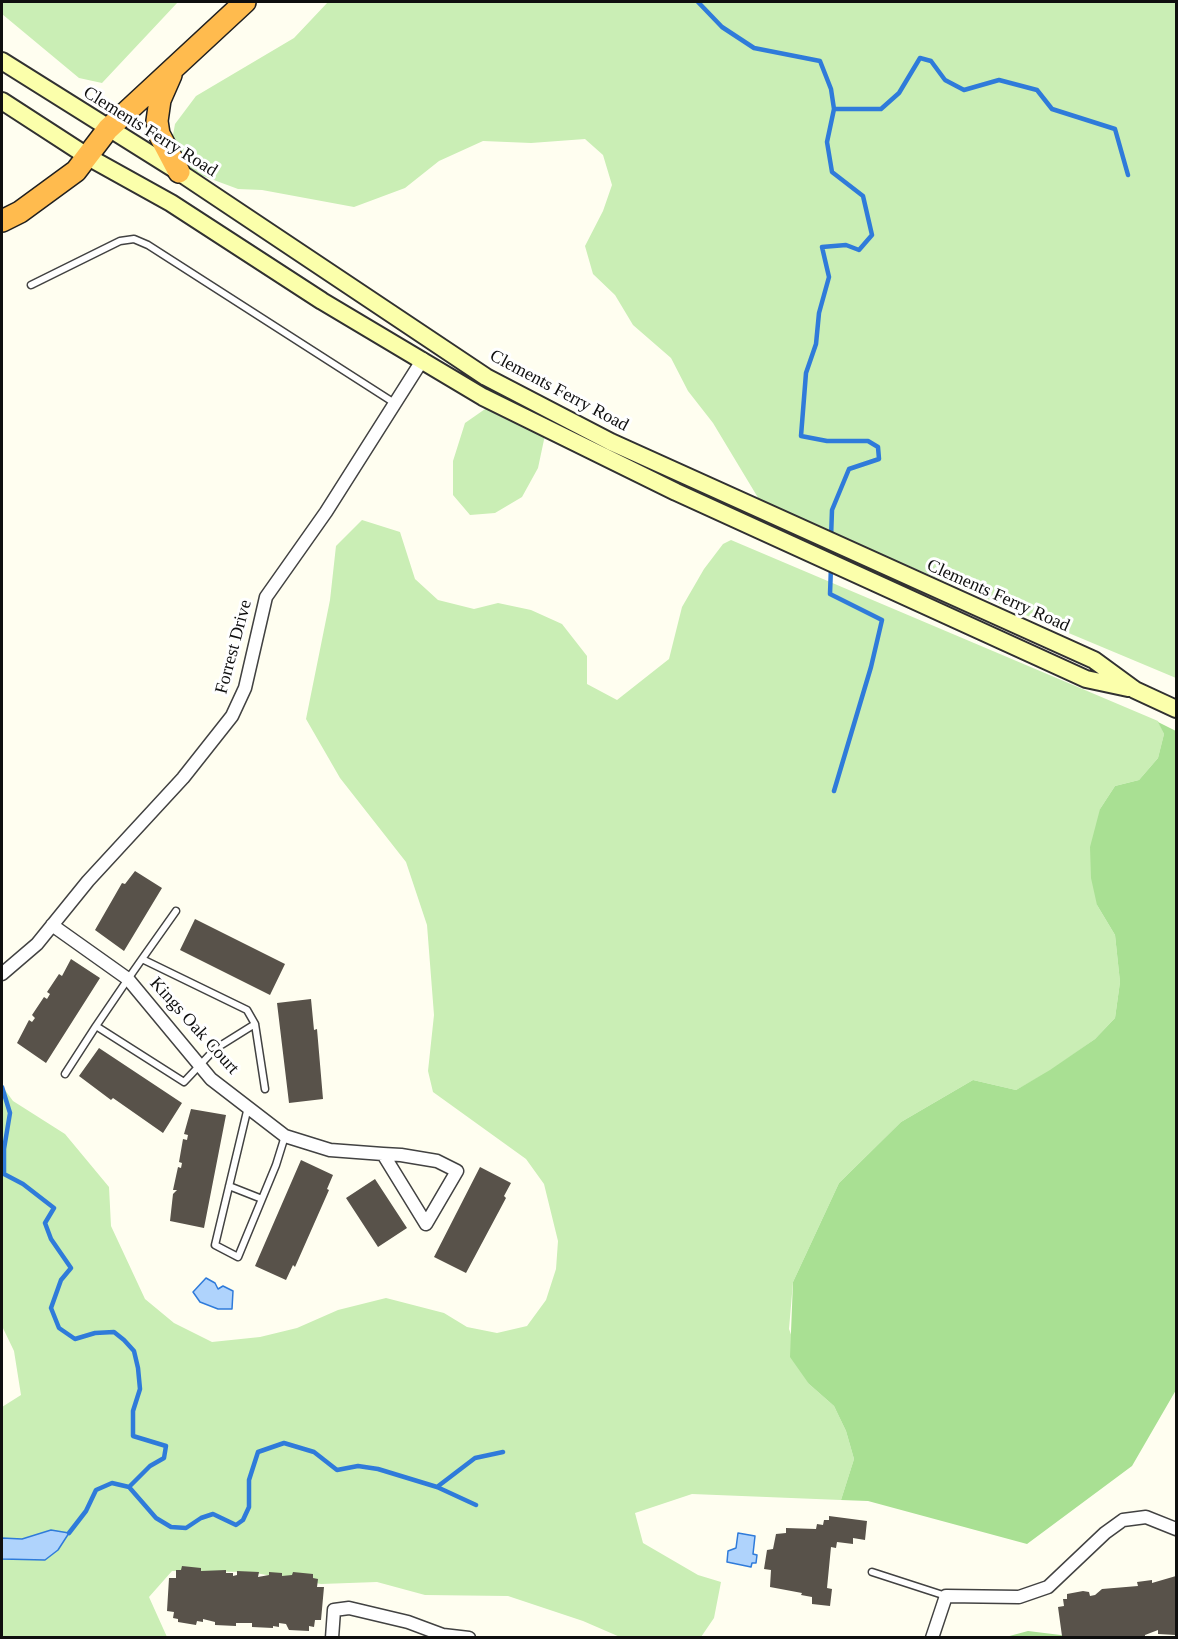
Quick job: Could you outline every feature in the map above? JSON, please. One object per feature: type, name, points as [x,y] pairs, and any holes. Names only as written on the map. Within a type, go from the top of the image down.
[{"type":"highway","points":[[2,220],[48,194],[76,171],[108,129],[245,2]]},
{"type":"highway","points":[[177,65],[166,83],[157,121],[159,134],[179,172]]},
{"type":"main road","name":"Clements Ferry Road","points":[[2,61],[179,172],[486,376],[611,442],[1094,660],[1135,690],[1176,709]]},
{"type":"main road","name":"Clements Ferry Road","points":[[2,101],[87,156],[171,203],[322,301],[423,359],[483,397],[554,433],[797,547],[1086,679],[1135,690]]},
{"type":"street","name":"Forrest Drive","points":[[2,974],[37,944],[88,880],[183,778],[232,716],[245,688],[266,597],[396,405],[423,359]]},
{"type":"street","name":"Kings Oak Court","points":[[52,925],[128,979],[211,1078],[285,1136],[330,1150],[383,1154],[437,1161],[457,1171],[426,1224],[383,1154]]},
{"type":"street","points":[[932,1638],[946,1596],[1019,1598],[1048,1587],[1105,1533],[1123,1520],[1146,1517],[1176,1529]]},
{"type":"street","points":[[332,1638],[334,1610],[349,1608],[408,1622],[443,1636],[469,1638]]},
{"type":"lane","points":[[31,285],[120,241],[134,239],[148,245],[396,405]]},
{"type":"lane","points":[[65,1074],[176,911]]},
{"type":"lane","points":[[142,959],[247,1010],[255,1024],[265,1089]]},
{"type":"lane","points":[[96,1026],[184,1083],[215,1049],[255,1024]]},
{"type":"lane","points":[[248,1107],[215,1245],[238,1257],[285,1136]]},
{"type":"lane","points":[[229,1186],[262,1199]]},
{"type":"lane","points":[[872,1572],[946,1596]]},
{"type":"green space","points":[[2,2],[178,2],[102,83],[79,78],[2,14]]},
{"type":"green space","points":[[328,2],[1176,2],[1176,678],[775,510],[760,501],[713,423],[688,391],[671,358],[633,325],[615,295],[593,274],[585,246],[603,211],[612,185],[603,155],[585,139],[531,143],[483,141],[439,161],[405,188],[354,207],[262,190],[238,189],[179,167],[169,157],[175,124],[196,96],[294,38]]},
{"type":"green space","points":[[488,407],[545,435],[538,468],[522,497],[495,513],[470,515],[453,495],[453,461],[465,423]]},
{"type":"green space","points":[[362,520],[400,532],[415,579],[438,600],[474,609],[498,603],[531,610],[562,624],[587,656],[587,684],[617,700],[669,659],[682,607],[704,569],[723,544],[731,540],[1158,721],[1164,734],[1158,758],[1139,780],[1115,786],[1100,809],[1097,905],[1115,935],[1120,982],[1115,1018],[1095,1039],[1050,1071],[1016,1090],[973,1080],[901,1122],[839,1183],[793,1282],[789,1329],[809,1384],[834,1406],[846,1431],[854,1459],[841,1500],[692,1494],[635,1513],[643,1543],[698,1575],[721,1582],[714,1618],[701,1637],[620,1637],[583,1621],[508,1596],[425,1595],[377,1582],[321,1584],[249,1572],[172,1571],[149,1597],[167,1637],[2,1637],[2,1559],[22,1558],[69,1534],[51,1530],[22,1539],[2,1538],[2,1407],[21,1395],[14,1351],[2,1326],[2,1086],[13,1101],[65,1134],[109,1187],[111,1226],[145,1299],[174,1323],[212,1342],[260,1337],[297,1328],[338,1310],[386,1298],[444,1313],[467,1327],[497,1333],[527,1326],[546,1300],[556,1269],[558,1241],[544,1184],[526,1159],[433,1092],[428,1071],[434,1015],[427,925],[406,862],[340,778],[306,719],[330,600],[336,546]]},
{"type":"green space","points":[[1158,722],[1176,731],[1176,1390],[1132,1466],[1027,1544],[868,1501],[841,1500],[854,1459],[846,1431],[834,1406],[809,1384],[790,1357],[793,1282],[839,1183],[901,1122],[973,1080],[1016,1090],[1095,1039],[1115,1018],[1120,982],[1115,935],[1097,905],[1091,878],[1090,847],[1100,809],[1115,786],[1139,780],[1158,758],[1164,734]]},
{"type":"green space","points":[[1028,1631],[1077,1637],[1002,1638]]},
{"type":"water","points":[[206,1278],[215,1283],[218,1289],[223,1286],[233,1291],[232,1309],[218,1309],[200,1302],[193,1292]]},
{"type":"water","points":[[51,1530],[69,1533],[58,1550],[45,1560],[2,1559],[2,1538],[22,1539]]},
{"type":"water","points":[[738,1533],[755,1536],[753,1554],[757,1555],[756,1563],[752,1563],[751,1567],[727,1562],[728,1551],[736,1548]]},
{"type":"building","points":[[135,871],[162,888],[124,951],[95,930],[122,883],[125,884]]},
{"type":"building","points":[[195,919],[285,964],[270,995],[180,950]]},
{"type":"building","points":[[71,959],[100,978],[46,1063],[17,1043],[29,1020],[32,1022],[35,1018],[32,1015],[44,997],[47,999],[50,994],[47,992],[59,974],[62,976]]},
{"type":"building","points":[[311,999],[314,1030],[317,1029],[323,1099],[289,1103],[277,1003]]},
{"type":"building","points":[[99,1048],[182,1103],[163,1133],[113,1098],[111,1100],[79,1076]]},
{"type":"building","points":[[191,1109],[226,1115],[204,1228],[170,1221],[173,1194],[177,1190],[173,1190],[178,1167],[181,1168],[182,1163],[179,1162],[183,1139],[187,1140],[188,1135],[184,1134]]},
{"type":"building","points":[[301,1160],[333,1175],[327,1189],[329,1190],[295,1267],[293,1265],[286,1280],[255,1266]]},
{"type":"building","points":[[480,1167],[511,1183],[504,1196],[506,1198],[466,1273],[434,1257]]},
{"type":"building","points":[[375,1179],[407,1228],[378,1247],[346,1198]]},
{"type":"building","points":[[829,1516],[867,1521],[865,1540],[853,1538],[853,1544],[837,1542],[836,1548],[831,1547],[827,1588],[832,1589],[830,1606],[812,1604],[812,1597],[801,1595],[802,1593],[770,1587],[771,1570],[764,1569],[767,1550],[773,1549],[776,1534],[786,1533],[786,1528],[816,1529],[817,1524],[823,1525],[824,1520],[829,1520]]},
{"type":"building","points":[[182,1566],[201,1568],[201,1571],[226,1570],[226,1573],[233,1573],[233,1576],[237,1575],[237,1571],[259,1572],[258,1577],[269,1575],[269,1572],[282,1573],[282,1576],[292,1575],[293,1572],[313,1574],[313,1578],[318,1579],[317,1587],[324,1587],[321,1620],[315,1620],[314,1627],[309,1626],[309,1631],[289,1630],[286,1624],[279,1623],[279,1627],[273,1626],[273,1628],[252,1627],[252,1623],[236,1623],[236,1626],[215,1625],[215,1622],[203,1619],[203,1622],[197,1621],[196,1625],[178,1622],[178,1619],[173,1618],[174,1612],[167,1611],[169,1578],[176,1578],[176,1570],[181,1570]]},
{"type":"building","points":[[1176,1576],[1176,1635],[1158,1634],[1158,1630],[1145,1635],[1145,1638],[1062,1636],[1058,1607],[1064,1606],[1063,1599],[1067,1599],[1067,1594],[1083,1591],[1089,1592],[1090,1596],[1102,1589],[1138,1586],[1137,1582],[1152,1580],[1152,1583]]},
{"type":"waterway","points":[[698,2],[722,27],[754,48],[820,61],[831,89],[834,109],[827,142],[832,172],[863,196],[872,235],[859,250],[846,245],[822,247],[829,277],[819,313],[816,344],[806,373],[801,436],[827,441],[868,441],[878,447],[879,459],[849,469],[832,510],[831,538]]},
{"type":"waterway","points":[[834,109],[881,109],[899,93],[920,58],[931,61],[945,80],[964,90],[999,80],[1037,90],[1052,109],[1115,129],[1128,175]]},
{"type":"waterway","points":[[831,567],[830,594],[882,620],[871,667],[834,791]]},
{"type":"waterway","points":[[2,1087],[10,1113],[4,1149],[4,1174],[23,1184],[54,1208],[45,1223],[51,1239],[71,1268],[61,1280],[51,1308],[59,1328],[75,1339],[95,1333],[114,1332],[134,1351],[140,1389],[133,1411],[133,1436],[166,1446],[164,1458],[150,1466],[129,1487]]},
{"type":"waterway","points":[[69,1533],[86,1511],[96,1490],[112,1483],[129,1487],[156,1518],[171,1527],[186,1528],[201,1518],[213,1514],[236,1525],[243,1520],[249,1507],[249,1480],[258,1452],[284,1443],[314,1452],[337,1470],[358,1466],[378,1469],[437,1487],[476,1505]]},
{"type":"waterway","points":[[437,1487],[475,1458],[503,1452]]}]
